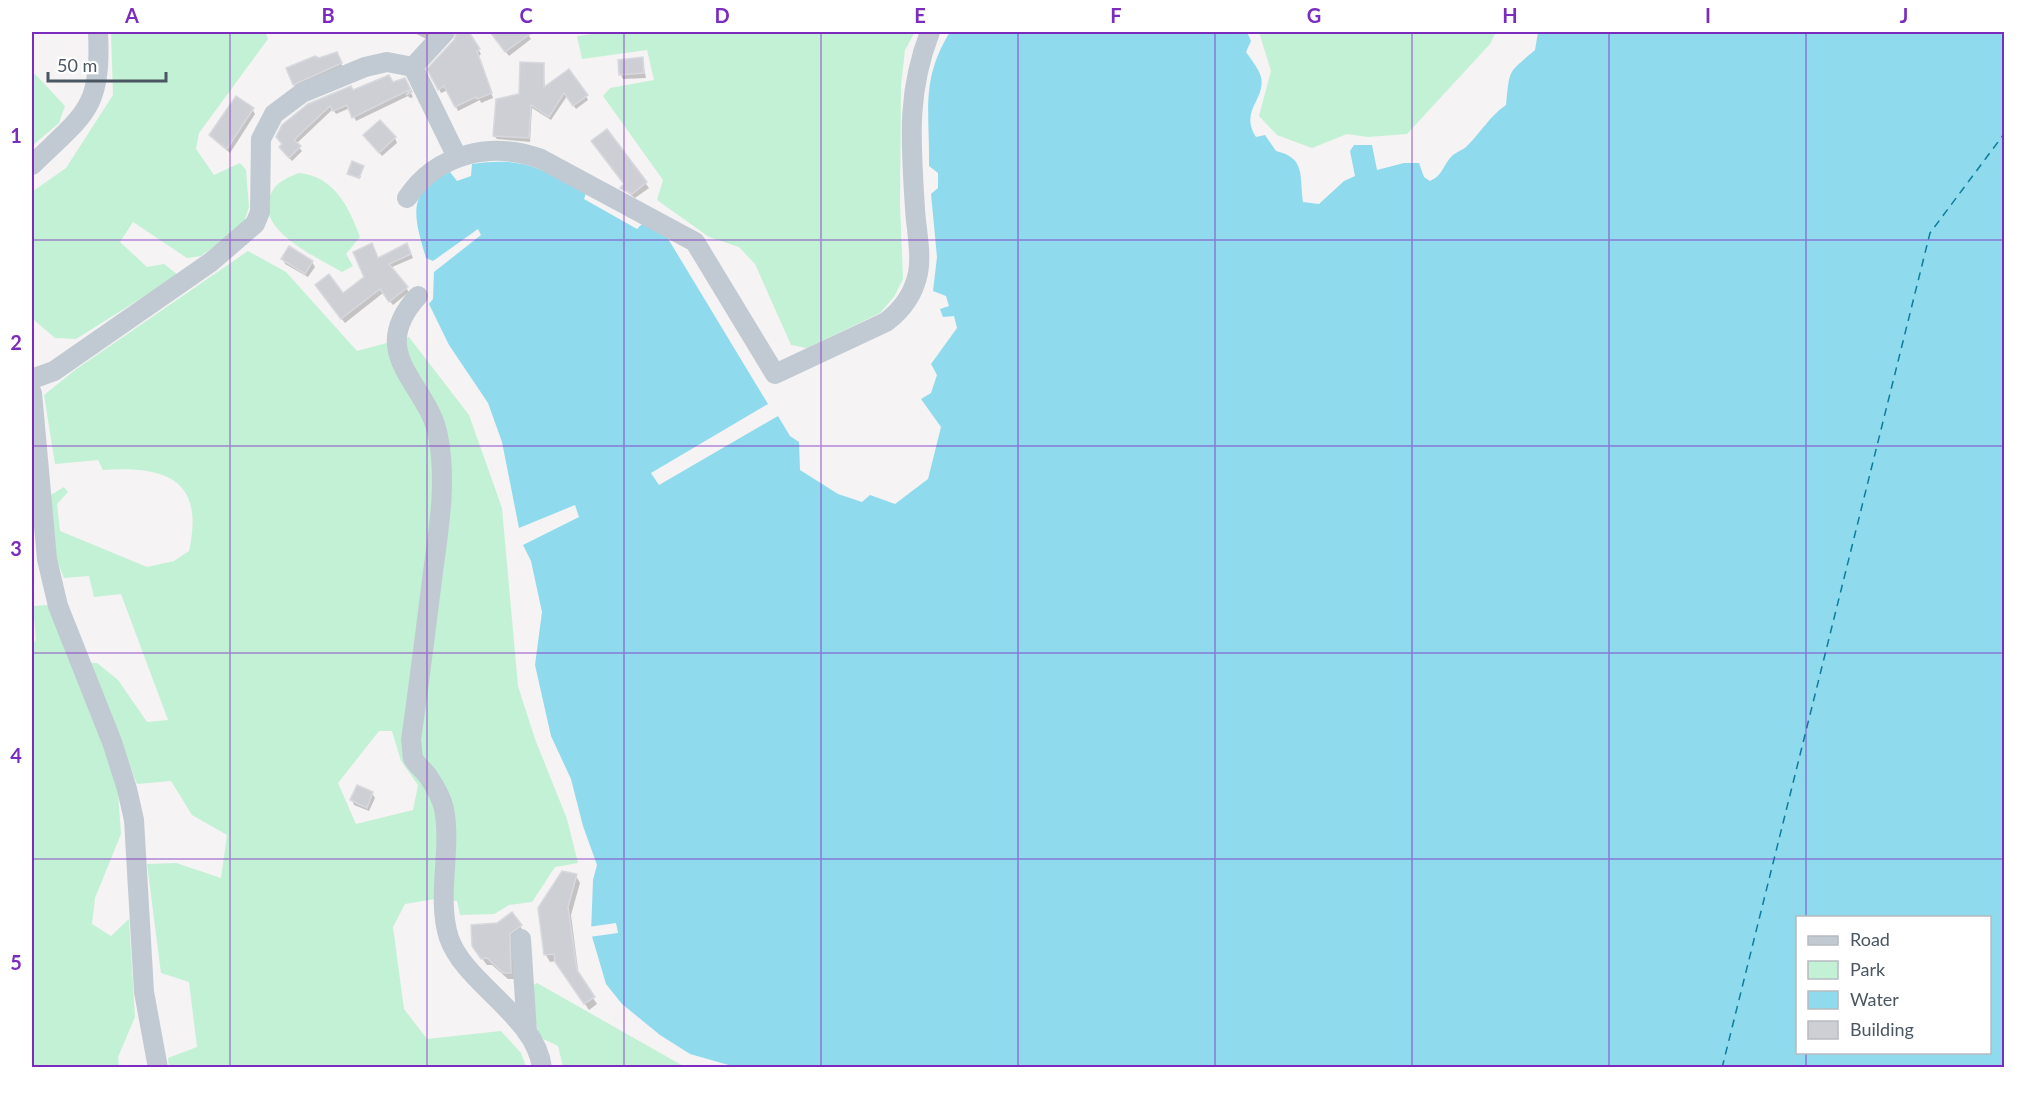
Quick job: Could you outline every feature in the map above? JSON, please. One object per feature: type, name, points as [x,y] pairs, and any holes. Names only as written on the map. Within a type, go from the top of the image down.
[{"type":"street","points":[[32,165],[88,109],[99,79],[98,32]]},
{"type":"street","points":[[413,67],[445,32]]},
{"type":"street","points":[[407,198],[415,186],[428,175],[457,157],[497,150],[527,154],[578,177],[695,242],[775,374],[886,322],[897,314],[911,292],[918,272],[912,157],[913,88],[918,64],[930,32]]},
{"type":"street","points":[[32,379],[54,371],[211,262],[255,224],[260,212],[261,139],[274,114],[302,93],[365,67],[387,62],[413,67]]},
{"type":"street","points":[[413,67],[457,157]]},
{"type":"street","points":[[418,296],[407,308],[402,321],[398,335],[399,358],[403,370],[432,417],[438,432],[443,464],[437,540],[411,740],[414,760],[428,776],[444,806],[447,829],[444,861],[449,938],[469,968],[515,1017],[537,1051],[542,1068]]},
{"type":"street","points":[[32,393],[47,559],[58,606],[112,742],[128,789],[134,820],[144,992],[158,1068]]},
{"type":"street","points":[[521,939],[527,1035]]},
{"type":"green space","points":[[111,32],[265,32],[268,39],[199,133],[196,149],[214,175],[240,163],[246,170],[249,207],[243,225],[201,256],[187,258],[133,222],[120,242],[147,267],[164,264],[178,275],[76,339],[55,338],[34,320],[32,312],[32,192],[66,168],[113,95]]},
{"type":"green space","points":[[608,32],[915,32],[905,50],[901,86],[900,205],[903,279],[894,297],[880,313],[807,348],[791,345],[755,264],[739,247],[709,237],[657,200],[663,180],[603,96],[610,88],[654,80],[647,50],[582,59],[577,36]]},
{"type":"green space","points":[[1259,32],[1496,32],[1490,44],[1407,134],[1368,137],[1347,134],[1312,148],[1277,135],[1259,116],[1271,71]]},
{"type":"green space","points":[[32,73],[65,106],[59,123],[32,146]]},
{"type":"green space","points":[[299,173],[311,175],[331,187],[345,204],[356,226],[360,237],[346,254],[353,266],[342,272],[293,243],[273,222],[268,211],[269,199],[274,189],[280,182]]},
{"type":"green space","points":[[248,251],[286,272],[357,351],[409,337],[469,415],[502,508],[518,686],[535,739],[567,819],[578,863],[555,867],[532,902],[509,905],[494,914],[460,915],[457,901],[435,899],[405,904],[393,927],[404,1009],[427,1039],[501,1031],[521,1053],[526,1067],[169,1067],[168,1058],[197,1047],[189,982],[161,973],[147,864],[176,863],[221,878],[227,835],[192,815],[171,781],[137,784],[88,663],[97,663],[118,680],[147,722],[168,720],[121,594],[94,597],[89,576],[64,578],[54,553],[47,497],[64,487],[68,492],[57,504],[60,531],[147,567],[174,561],[189,551],[192,527],[191,507],[185,493],[176,482],[162,475],[125,469],[103,470],[98,460],[55,464],[44,395],[75,370]],"holes":[[[379,731],[392,731],[401,761],[418,785],[413,810],[356,824],[338,783]]]},
{"type":"green space","points":[[48,605],[117,779],[121,834],[95,898],[92,924],[111,936],[129,919],[135,1017],[118,1057],[119,1067],[32,1067],[32,644],[36,640],[33,606]]},
{"type":"green space","points":[[537,983],[685,1067],[563,1067],[558,1046],[539,1037],[529,988]]},
{"type":"water","points":[[950,32],[1247,32],[1251,41],[1246,52],[1259,71],[1262,85],[1251,112],[1252,128],[1256,137],[1265,135],[1276,151],[1286,154],[1297,163],[1301,176],[1303,202],[1319,204],[1344,181],[1355,176],[1350,151],[1354,145],[1372,145],[1377,170],[1404,163],[1419,163],[1424,177],[1430,181],[1438,176],[1453,155],[1467,146],[1490,119],[1506,105],[1508,84],[1512,73],[1535,50],[1538,32],[2004,32],[2004,1067],[739,1068],[690,1054],[660,1035],[622,1004],[606,984],[591,933],[593,880],[597,865],[583,826],[571,779],[551,736],[535,665],[542,612],[531,561],[523,545],[579,517],[575,505],[519,528],[502,442],[488,403],[449,345],[429,304],[433,299],[434,272],[481,235],[478,229],[433,261],[426,258],[417,219],[419,198],[425,188],[450,172],[457,181],[471,176],[472,164],[519,163],[544,171],[586,193],[584,199],[637,229],[642,224],[667,237],[768,404],[651,473],[659,485],[778,416],[790,436],[799,442],[800,470],[838,494],[862,502],[870,495],[895,504],[928,479],[941,427],[921,399],[931,393],[937,375],[931,364],[957,328],[954,316],[943,317],[940,309],[949,306],[946,296],[933,291],[937,257],[931,194],[938,188],[938,173],[929,166],[928,113],[930,82],[934,66]]},
{"type":"pier","points":[[616,923],[618,933],[589,937],[588,927]]},
{"type":"building","points":[[457,32],[469,32],[480,49],[477,51],[492,93],[477,99],[476,97],[455,107],[444,86],[438,90],[427,69],[454,40]]},
{"type":"building","points":[[490,32],[533,32],[505,52]]},
{"type":"building","points":[[337,52],[342,63],[293,85],[286,68],[315,56],[319,58]]},
{"type":"building","points":[[643,57],[644,73],[619,75],[618,60]]},
{"type":"building","points":[[520,62],[544,63],[544,87],[569,69],[588,95],[573,106],[564,93],[549,117],[531,105],[529,138],[493,136],[496,99],[519,94]]},
{"type":"building","points":[[389,75],[393,82],[405,78],[411,89],[352,118],[347,105],[333,111],[330,106],[294,140],[301,146],[289,158],[279,147],[282,144],[276,137],[282,125],[308,104],[351,86],[353,90]]},
{"type":"building","points":[[236,96],[254,108],[227,149],[209,135]]},
{"type":"building","points":[[380,120],[396,137],[379,153],[363,135]]},
{"type":"building","points":[[607,129],[647,182],[632,194],[620,188],[624,184],[591,141]]},
{"type":"building","points":[[352,161],[364,166],[359,178],[347,174]]},
{"type":"building","points":[[372,243],[378,258],[407,243],[411,254],[389,264],[408,287],[389,302],[380,289],[341,319],[315,285],[329,274],[343,293],[364,277],[353,252]]},
{"type":"building","points":[[289,246],[313,261],[305,274],[281,259]]},
{"type":"building","points":[[357,785],[373,792],[367,808],[350,800]]},
{"type":"building","points":[[562,871],[577,874],[568,907],[577,970],[595,997],[584,1004],[555,962],[554,954],[544,955],[538,908]]},
{"type":"building","points":[[512,912],[522,925],[510,934],[511,973],[503,973],[487,958],[481,959],[472,946],[471,925],[497,923]]},
{"type":"ferry route","points":[[1722,1068],[1930,233],[2004,134]]}]
